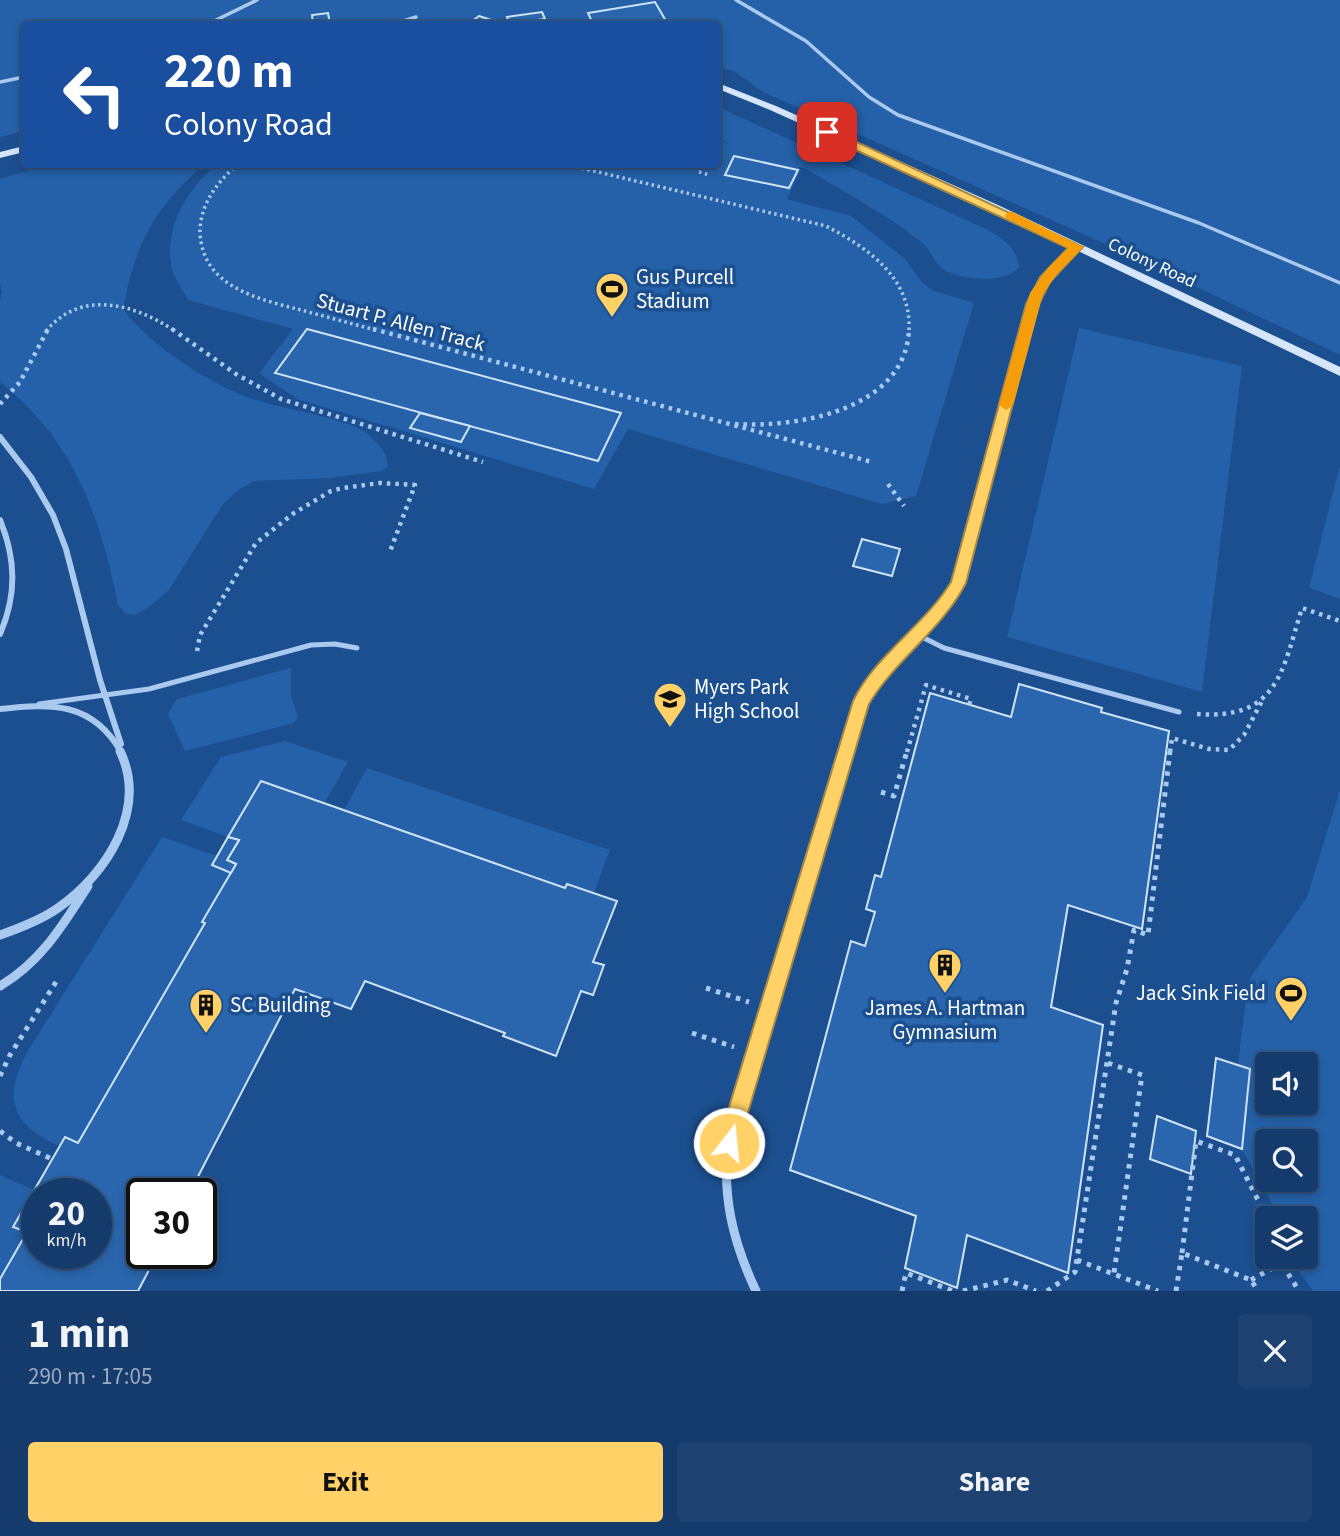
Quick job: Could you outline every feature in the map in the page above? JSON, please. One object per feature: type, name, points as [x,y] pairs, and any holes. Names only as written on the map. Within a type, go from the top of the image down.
[{"type":"street","name":"Colony Road","points":[[721,87],[808,123],[1340,372]]},
{"type":"street","points":[[1,155],[21,150]]},
{"type":"street","points":[[756,1291],[730,1232],[724,1170],[729,1143],[768,1009],[862,701],[875,679],[942,610],[958,583],[1037,293],[1052,271],[1077,247]]},
{"type":"street","points":[[0,437],[32,477],[54,515],[66,549],[130,784],[125,820],[106,858],[41,955],[16,978],[0,986]]},
{"type":"street","points":[[0,520],[11,548],[14,568],[13,602],[0,634]]},
{"type":"street","points":[[0,709],[39,704],[75,710],[103,726],[123,751]]},
{"type":"street","points":[[0,935],[30,925],[74,896],[106,858]]},
{"type":"lane","points":[[214,21],[257,0]]},
{"type":"lane","points":[[736,0],[806,41],[869,97],[898,115],[1199,223],[1340,283]]},
{"type":"lane","points":[[403,21],[416,17]]},
{"type":"lane","points":[[0,82],[21,78]]},
{"type":"lane","points":[[918,635],[944,648],[1179,712]]},
{"type":"lane","points":[[39,704],[149,689],[311,645],[335,644],[358,648]]},
{"type":"path","name":"Stuart P. Allen Track","points":[[234,168],[218,184],[206,202],[199,220],[200,239],[205,257],[214,271],[228,284],[249,296],[872,462]]},
{"type":"path","name":"Stuart P. Allen Track","points":[[581,168],[827,226],[871,252],[887,267],[900,285],[909,316],[907,347],[896,367],[880,386],[858,402],[831,414],[790,424],[737,424],[707,419]]},
{"type":"path","points":[[699,172],[710,175]]},
{"type":"path","points":[[0,404],[18,388],[43,334],[54,323],[84,308],[104,304],[120,305],[136,310],[161,324],[234,374],[270,394],[483,462]]},
{"type":"path","points":[[197,651],[200,635],[256,543],[294,513],[331,491],[380,483],[415,485],[389,554]]},
{"type":"path","points":[[888,484],[904,506]]},
{"type":"path","points":[[1047,1291],[1075,1272],[1116,1003],[1127,969],[1134,930],[1148,935],[1172,738],[1223,752],[1233,750],[1243,739],[1280,672],[1302,608],[1340,621]]},
{"type":"path","points":[[881,792],[894,796],[926,685],[971,699],[969,705]]},
{"type":"path","points":[[1179,712],[1221,715],[1241,711],[1262,701]]},
{"type":"path","points":[[0,1076],[10,1055],[56,982]]},
{"type":"path","points":[[706,988],[768,1009]]},
{"type":"path","points":[[692,1032],[755,1055]]},
{"type":"path","points":[[0,1052],[10,1055]]},
{"type":"path","points":[[1108,1063],[1142,1075],[1114,1273]]},
{"type":"path","points":[[0,1131],[16,1143],[52,1159]]},
{"type":"path","points":[[1176,1291],[1196,1141],[1235,1155],[1260,1206]]},
{"type":"path","points":[[1182,1254],[1251,1280],[1258,1291]]},
{"type":"path","points":[[1077,1260],[1158,1291]]},
{"type":"path","points":[[1251,1280],[1266,1269]]},
{"type":"path","points":[[1284,1269],[1299,1291]]},
{"type":"path","points":[[902,1291],[906,1273],[953,1291]]},
{"type":"path","points":[[964,1291],[1007,1280],[1037,1291]]},
{"type":"shaded area","points":[[0,0],[1340,0],[1340,355],[1110,246],[763,92],[734,71],[721,68],[721,21],[21,21],[21,132],[0,137]]},
{"type":"shaded area","name":"Gus Purcell Stadium","points":[[721,108],[988,230],[1004,241],[1015,254],[1019,267],[1005,276],[986,279],[948,272],[924,245],[907,231],[806,169],[795,166],[801,169],[787,199],[851,216],[905,259],[922,282],[932,290],[974,303],[916,496],[882,504],[628,429],[594,489],[297,399],[259,373],[293,329],[188,300],[172,270],[171,236],[180,210],[195,186],[212,168],[721,168],[721,141],[729,143],[721,139]]},
{"type":"shaded area","points":[[36,168],[200,168],[171,197],[149,229],[134,265],[123,309],[167,352],[226,388],[274,405],[330,418],[365,432],[384,452],[388,466],[382,471],[329,478],[254,481],[238,490],[223,504],[169,590],[148,608],[135,615],[126,614],[118,605],[102,540],[80,482],[47,429],[26,405],[0,382],[0,179]]},
{"type":"shaded area","points":[[1079,328],[1242,366],[1202,692],[1007,637]]},
{"type":"shaded area","points":[[1340,468],[1340,599],[1309,588]]},
{"type":"shaded area","points":[[291,668],[291,696],[298,717],[294,723],[185,751],[168,714],[177,699]]},
{"type":"shaded area","points":[[285,741],[348,762],[325,802],[261,781],[228,837],[181,820],[221,757]]},
{"type":"shaded area","points":[[367,768],[610,850],[594,893],[568,884],[565,888],[343,812]]},
{"type":"shaded area","name":"Jack Sink Field","points":[[1340,790],[1340,1291],[1313,1291],[1297,1269],[1318,1269],[1318,1206],[1272,1206],[1266,1192],[1318,1192],[1318,1129],[1255,1129],[1255,1173],[1242,1149],[1250,1070],[1238,1065],[1248,981],[1307,897]]},
{"type":"shaded area","points":[[162,837],[217,856],[212,865],[231,873],[78,1143],[66,1137],[59,1146],[31,1129],[16,1109],[15,1085],[19,1070],[26,1054]]},
{"type":"shaded area","points":[[0,1175],[21,1184],[21,1212],[13,1226],[21,1229],[21,1242],[0,1279]]},
{"type":"building","points":[[655,2],[666,21],[592,21],[588,13]]},
{"type":"building","points":[[542,12],[545,19],[508,21],[507,17]]},
{"type":"building","points":[[328,13],[329,21],[313,21],[312,15]]},
{"type":"building","points":[[479,16],[494,21],[472,21]]},
{"type":"building","points":[[734,156],[798,170],[789,188],[725,175]]},
{"type":"building","points":[[307,329],[621,413],[598,461],[275,373]]},
{"type":"building","points":[[420,413],[470,426],[461,442],[410,428]]},
{"type":"building","points":[[862,539],[900,549],[892,576],[853,566]]},
{"type":"building","name":"James A. Hartman Gymnasium","points":[[1019,684],[1102,708],[1101,712],[1169,731],[1142,929],[1068,905],[1051,1007],[1103,1025],[1068,1273],[967,1235],[957,1288],[905,1268],[916,1216],[790,1170],[851,941],[865,946],[875,912],[866,909],[875,875],[881,877],[930,693],[1011,717]]},
{"type":"building","name":"SC Building","points":[[261,781],[565,888],[567,884],[617,901],[593,962],[604,965],[593,995],[581,991],[556,1056],[503,1036],[505,1033],[365,981],[351,1009],[295,989],[197,1178],[126,1178],[126,1269],[150,1269],[138,1291],[0,1291],[0,1279],[21,1242],[21,1269],[112,1269],[112,1178],[41,1178],[65,1137],[78,1143],[205,923],[202,922],[236,864],[227,860],[239,840],[228,837]]},
{"type":"building","points":[[228,837],[239,840],[227,860],[236,864],[231,873],[212,865]]},
{"type":"building","points":[[1216,1058],[1250,1069],[1242,1149],[1207,1136]]},
{"type":"building","points":[[1157,1116],[1196,1131],[1191,1174],[1150,1159]]},
{"type":"building","name":"SC Building","points":[[21,1213],[21,1230],[13,1227]]},
{"type":"slow traffic","points":[[1006,405],[1032,304],[1052,271],[1077,247],[1011,215]]},
{"type":"place","name":"Gus Purcell Stadium","points":[[612,319]]},
{"type":"place","name":"Myers Park High School","points":[[670,729]]},
{"type":"place","name":"James A. Hartman Gymnasium","points":[[945,995]]},
{"type":"place","name":"Jack Sink Field","points":[[1291,1023]]},
{"type":"place","name":"SC Building","points":[[206,1035]]},
{"type":"route","points":[[729,1143],[862,701],[875,679],[942,610],[958,583],[1032,304],[1052,271],[1077,247],[827,132]]}]
